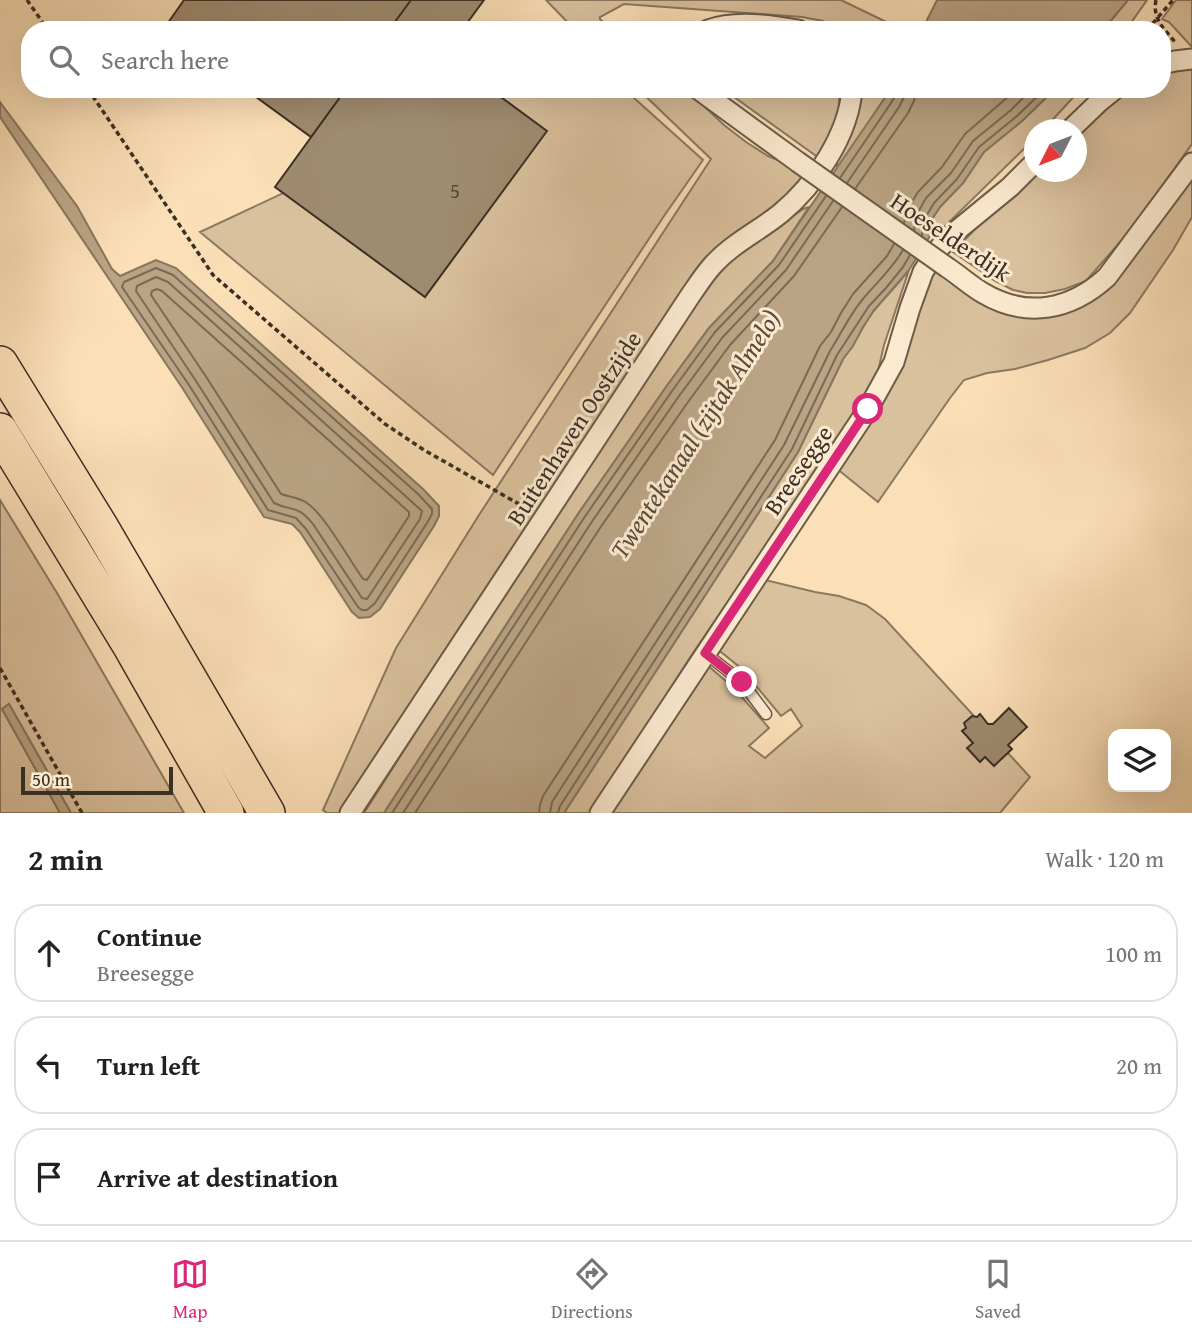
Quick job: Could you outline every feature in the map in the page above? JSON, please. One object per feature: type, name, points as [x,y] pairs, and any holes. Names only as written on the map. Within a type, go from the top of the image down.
[{"type":"highway","points":[[0,364],[108,539],[267,813]]},
{"type":"highway","points":[[0,431],[132,648],[226,813]]},
{"type":"street","points":[[1171,62],[1192,59]]},
{"type":"street","name":"Hoeselderdijk","points":[[710,98],[984,293],[1021,307],[1042,308],[1064,304],[1095,288],[1107,277],[1192,163]]},
{"type":"street","name":"Buitenhaven Oostzijde","points":[[350,813],[690,296],[712,265],[801,194],[827,159],[842,131],[851,98]]},
{"type":"street","points":[[1081,119],[1104,98]]},
{"type":"street","name":"Breesegge","points":[[600,813],[868,409],[894,362],[923,272],[935,253],[949,237],[1024,173]]},
{"type":"lane","points":[[705,653],[742,682],[766,714]]},
{"type":"path","points":[[27,0],[42,21]]},
{"type":"path","points":[[1156,0],[1156,19]]},
{"type":"path","points":[[1156,19],[1173,0]]},
{"type":"path","points":[[94,98],[213,275],[385,424],[435,457],[544,517]]},
{"type":"path","points":[[0,668],[82,813]]},
{"type":"shaded area","points":[[546,0],[841,0],[884,21],[823,21],[802,17],[624,4],[600,17],[602,21],[566,21]]},
{"type":"shaded area","points":[[1128,0],[1147,0],[1132,21],[1110,21]]},
{"type":"shaded area","points":[[1176,0],[1192,0],[1192,47],[1171,21],[1162,19]]},
{"type":"shaded area","points":[[1192,65],[1192,144],[1127,234],[1086,281],[1045,293],[1013,290],[953,252],[1026,182],[1087,182],[1087,127],[1119,98],[1171,98],[1171,67]]},
{"type":"shaded area","points":[[478,98],[634,98],[703,160],[493,475],[200,232],[371,152]]},
{"type":"shaded area","points":[[647,98],[696,98],[746,142],[806,179],[794,195],[712,256],[567,465],[339,813],[327,813],[323,810],[396,648],[479,515],[711,159]]},
{"type":"shaded area","points":[[736,98],[839,98],[837,128],[819,158]]},
{"type":"shaded area","points":[[857,98],[885,98],[837,170],[837,154]]},
{"type":"shaded area","points":[[1046,98],[1073,98],[1053,119],[1024,119]]},
{"type":"shaded area","points":[[1024,119],[1024,149],[943,228],[930,236],[930,222],[963,183],[984,152]]},
{"type":"shaded area","points":[[1192,177],[1192,217],[1130,313],[1110,333],[1085,348],[1048,360],[964,380],[878,502],[836,468],[924,281],[939,266],[984,299],[1064,309]]},
{"type":"shaded area","points":[[809,207],[773,261],[709,328],[666,387],[578,514],[384,813],[364,813],[701,291],[729,262]]},
{"type":"shaded area","points":[[909,270],[884,345],[876,380],[866,398],[691,656],[591,813],[564,813],[798,452],[843,359],[869,318]]},
{"type":"shaded area","points":[[0,500],[184,813],[71,813],[9,704],[2,709],[60,813],[0,813]]},
{"type":"shaded area","points":[[761,579],[839,596],[866,605],[885,619],[1030,777],[1000,813],[610,813],[706,664],[734,688],[769,728],[749,746],[765,758],[802,726],[791,709],[781,716],[742,669],[716,648]]},
{"type":"water","points":[[937,0],[1128,0],[1110,21],[926,21]]},
{"type":"water","name":"Twentekanaal (zijtak Almelo)","points":[[885,98],[1046,98],[984,152],[963,183],[940,207],[930,222],[930,236],[909,270],[874,310],[843,359],[798,452],[564,813],[384,813],[578,514],[709,328],[773,261]]},
{"type":"water","points":[[0,102],[77,206],[112,269],[120,276],[156,260],[176,268],[439,506],[439,516],[434,526],[380,609],[370,617],[359,618],[352,612],[300,532],[292,524],[264,517],[183,389],[0,117]]},
{"type":"water","points":[[9,704],[71,813],[60,813],[2,709]]},
{"type":"building","points":[[184,0],[411,0],[396,21],[169,21]]},
{"type":"building","points":[[411,0],[484,0],[469,21],[396,21]]},
{"type":"building","points":[[257,98],[339,98],[311,137]]},
{"type":"building","points":[[339,98],[502,98],[547,131],[425,297],[275,187]]},
{"type":"building","points":[[1009,708],[1027,727],[1008,745],[1012,749],[994,766],[985,757],[980,762],[967,748],[973,743],[962,731],[966,728],[964,723],[972,716],[977,717],[980,714],[988,724],[993,724]]},
{"type":"route","points":[[742,682],[705,653],[868,409]]}]
